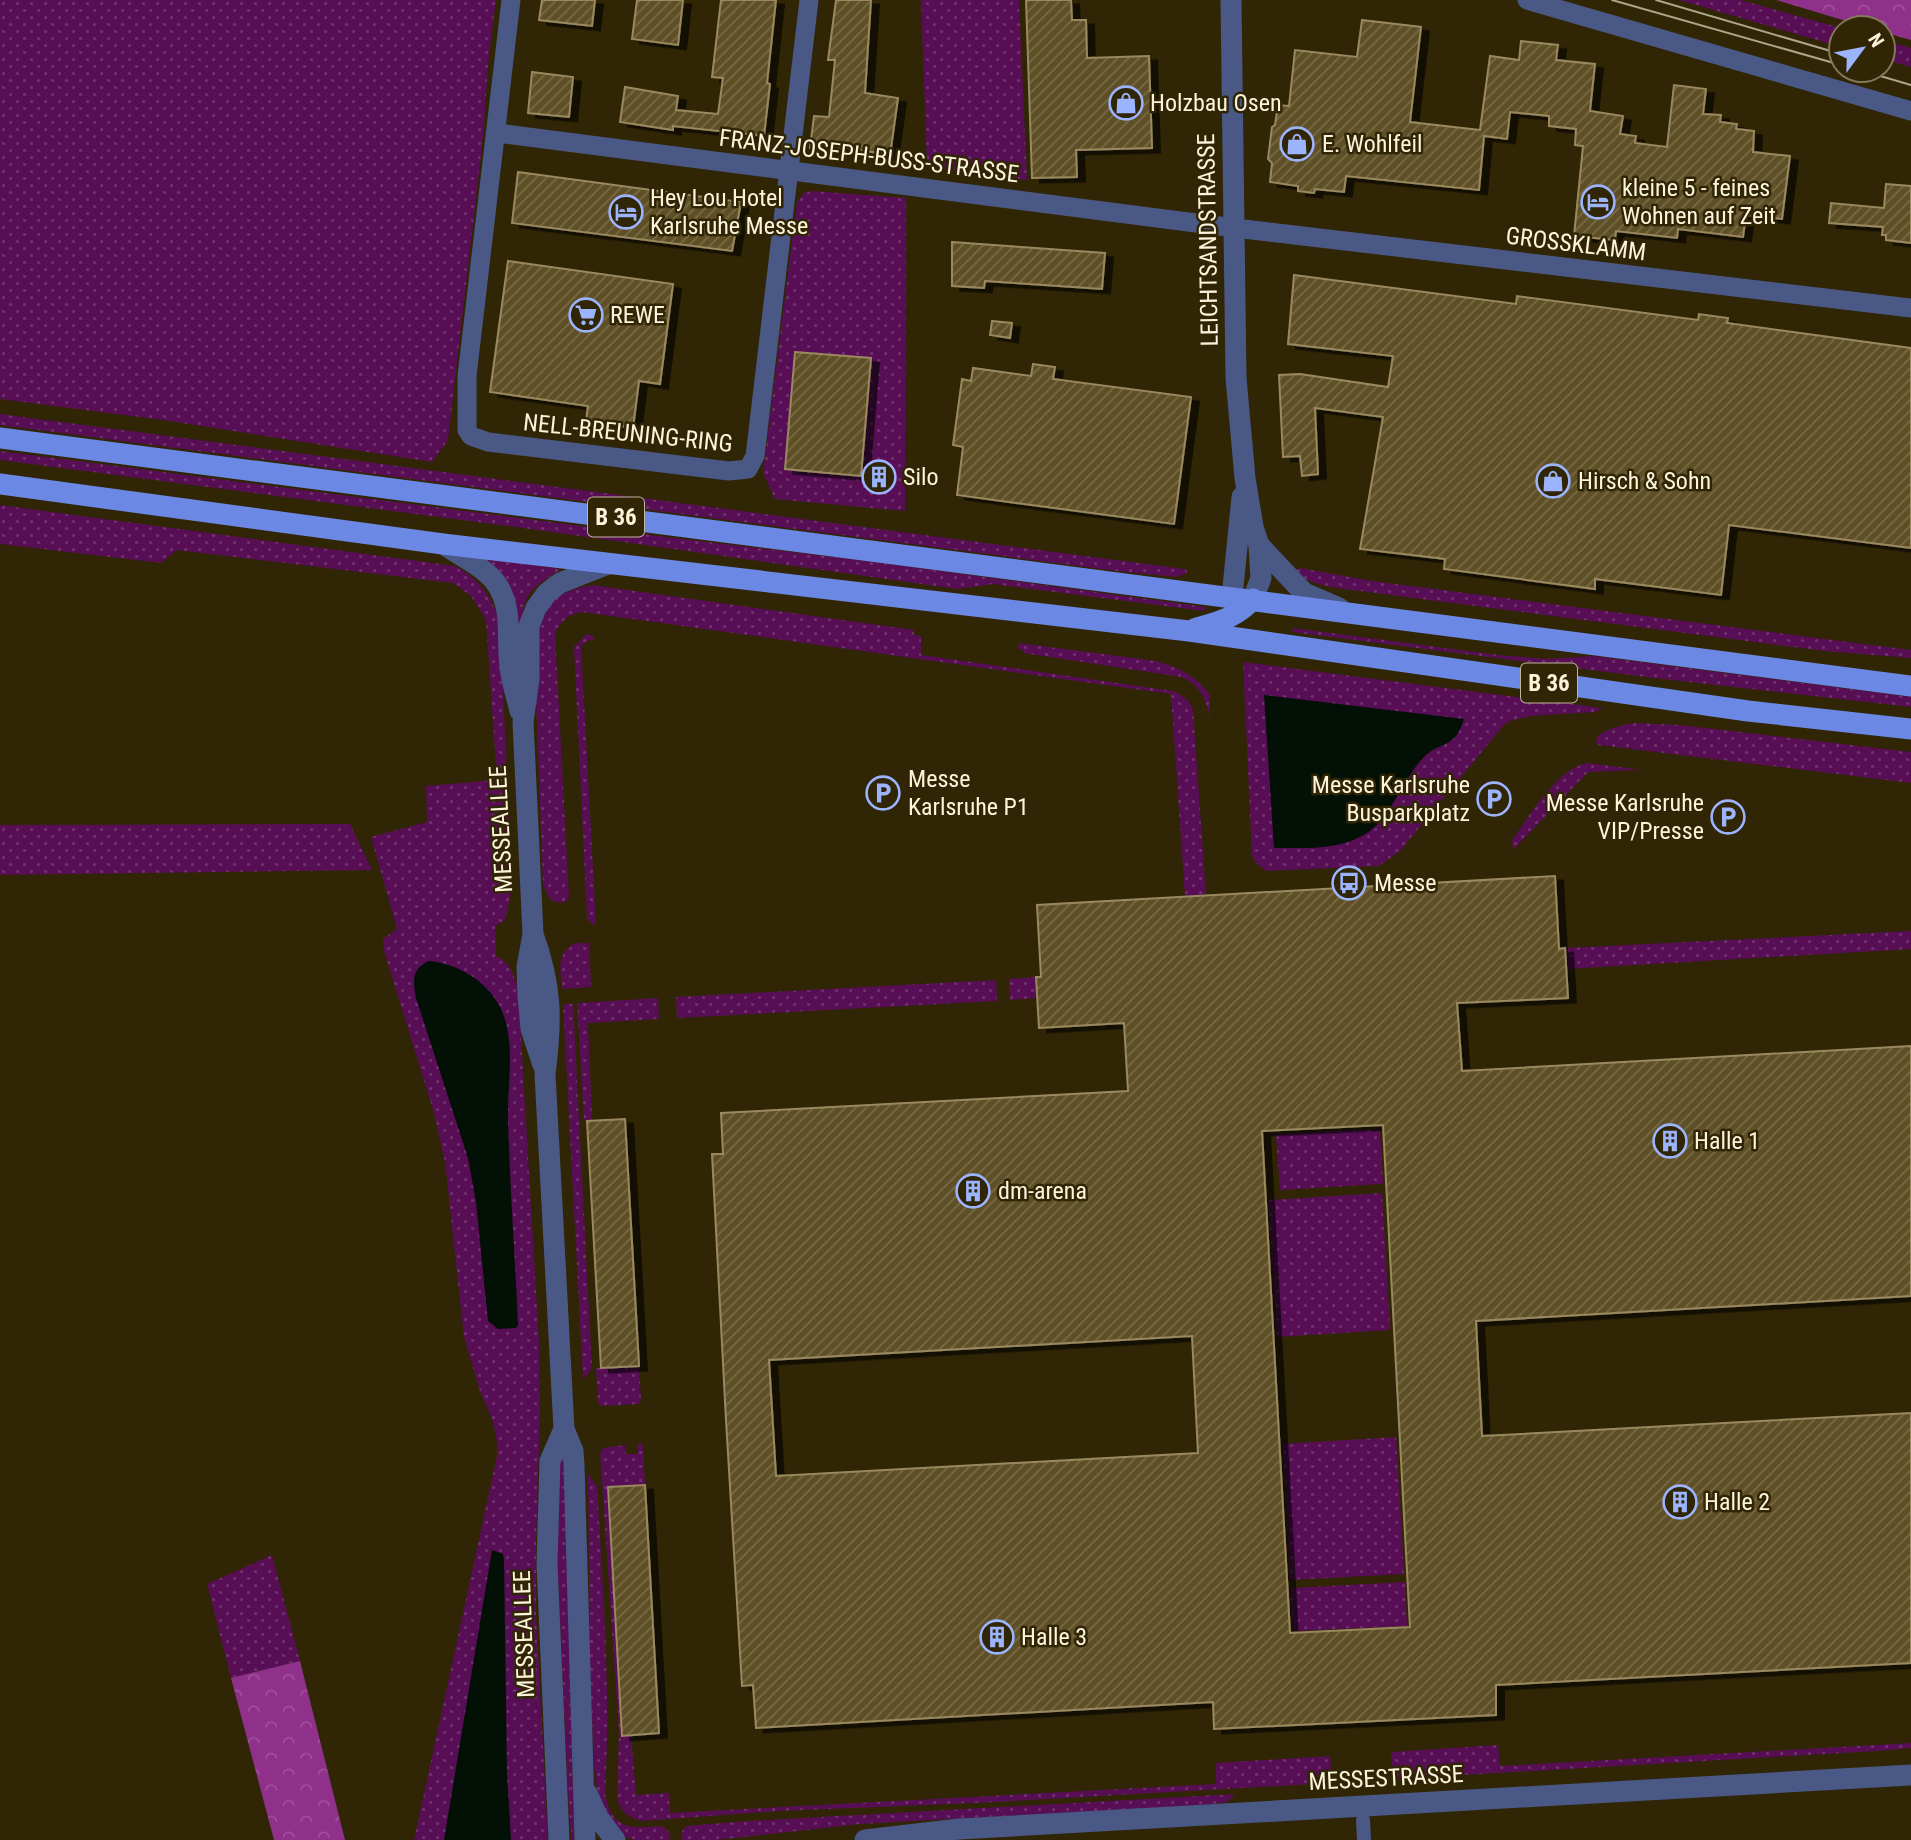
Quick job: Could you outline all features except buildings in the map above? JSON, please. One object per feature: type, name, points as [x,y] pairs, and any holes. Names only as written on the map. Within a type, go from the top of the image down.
[{"type":"main road","name":"B 36","points":[[0,438],[1237,613],[1748,711],[1911,729]]},
{"type":"main road","name":"B 36","points":[[0,484],[443,544],[1189,631],[1237,613],[1290,605],[1911,686]]},
{"type":"main road","points":[[1237,613],[1243,625],[1263,612],[1290,605]]},
{"type":"street","name":"NELL-BREUNING-RING","points":[[511,0],[468,363],[466,421],[471,436],[501,443],[729,471],[748,469],[755,456],[809,0]]},
{"type":"street","name":"LEICHTSANDSTRASSE","points":[[1231,0],[1236,378],[1245,478],[1253,527],[1259,545],[1261,578],[1237,613]]},
{"type":"street","points":[[1527,0],[1911,111]]},
{"type":"street","name":"FRANZ-JOSEPH-BUSS-STRASSE","points":[[497,133],[1235,228]]},
{"type":"street","name":"GROSSKLAMM","points":[[1235,228],[1911,308]]},
{"type":"street","name":"LEICHTSANDSTRASSE","points":[[1237,613],[1234,563],[1245,478]]},
{"type":"street","name":"MESSEALLEE","points":[[443,544],[482,570],[495,583],[503,597],[507,613],[510,672],[523,722]]},
{"type":"street","name":"LEICHTSANDSTRASSE","points":[[1259,545],[1304,593],[1351,613]]},
{"type":"street","name":"MESSEALLEE","points":[[585,1840],[574,1465],[573,1451],[564,1429],[545,1074],[531,1029],[529,1007],[527,967],[533,934],[523,722],[528,679],[529,626],[536,608],[547,593],[561,583],[608,564]]},
{"type":"street","name":"MESSEALLEE","points":[[559,1840],[547,1564],[550,1461],[564,1429]]},
{"type":"street","name":"MESSESTRASSE","points":[[865,1840],[973,1828],[1911,1775]]},
{"type":"street","points":[[582,1781],[597,1816],[615,1840]]},
{"type":"street","points":[[1363,1820],[1364,1840]]},
{"type":"shaded area","points":[[0,0],[496,0],[448,440],[432,462],[163,420],[0,399]]},
{"type":"shaded area","points":[[921,0],[1019,0],[1027,180],[927,167]]},
{"type":"shaded area","points":[[1679,0],[1740,0],[1827,24],[1827,43]]},
{"type":"shaded area","points":[[1897,44],[1911,48],[1911,67],[1897,63]]},
{"type":"shaded area","points":[[812,191],[906,198],[905,511],[775,499],[763,473],[797,202],[804,193]]},
{"type":"shaded area","points":[[0,414],[1185,569],[1188,572],[1177,577],[1117,571],[0,425]]},
{"type":"shaded area","points":[[0,451],[1206,607],[1204,611],[993,584],[957,589],[538,530],[0,460]]},
{"type":"shaded area","points":[[0,505],[455,566],[478,583],[497,614],[500,624],[512,888],[505,920],[495,926],[496,956],[507,964],[518,986],[539,1342],[536,1616],[548,1840],[414,1840],[497,1456],[497,1442],[493,1422],[480,1391],[464,1337],[445,1162],[434,1113],[384,951],[383,939],[397,929],[371,837],[427,822],[426,786],[497,780],[486,620],[471,596],[453,583],[177,550],[161,563],[0,544]]},
{"type":"shaded area","points":[[484,559],[561,569],[543,581],[527,598],[521,630]]},
{"type":"shaded area","points":[[1300,568],[1372,581],[1911,650],[1911,658],[1825,651],[1334,588],[1300,576],[1295,570]]},
{"type":"shaded area","points":[[592,585],[914,630],[914,635],[921,636],[921,655],[1173,691],[1183,696],[1193,710],[1206,895],[1185,897],[1171,694],[582,612],[565,619],[555,634],[569,897],[565,902],[553,900],[543,883],[534,644],[542,620],[552,603],[567,592]]},
{"type":"shaded area","points":[[1293,628],[1498,655],[1547,659],[1593,656],[1911,697],[1911,707],[1654,678],[1292,632]]},
{"type":"shaded area","points":[[587,634],[594,636],[594,640],[581,646],[596,924],[593,925],[587,918],[574,647]]},
{"type":"shaded area","points":[[1019,643],[1156,661],[1172,666],[1193,677],[1210,695],[1210,720],[1202,694],[1193,684],[1181,677],[1024,653],[1024,650],[1018,649]]},
{"type":"shaded area","points":[[1243,662],[1603,708],[1595,712],[1530,716],[1510,721],[1503,726],[1400,851],[1379,866],[1266,871],[1255,862],[1252,855]]},
{"type":"shaded area","points":[[1264,695],[1464,719],[1452,740],[1423,758],[1387,813],[1364,835],[1336,845],[1274,848]]},
{"type":"shaded area","points":[[1635,723],[1680,725],[1911,752],[1911,783],[1596,743],[1597,736],[1606,731]]},
{"type":"shaded area","points":[[1589,763],[1641,770],[1588,772],[1513,850],[1512,840],[1556,782],[1578,766]]},
{"type":"shaded area","points":[[350,824],[372,870],[0,875],[0,825]]},
{"type":"shaded area","points":[[1911,931],[1911,949],[1566,969],[1565,948]]},
{"type":"shaded area","points":[[575,943],[589,943],[591,987],[562,989],[562,957]]},
{"type":"shaded area","points":[[429,961],[449,965],[469,974],[493,996],[505,1018],[510,1062],[508,1121],[518,1325],[516,1328],[498,1329],[488,1321],[476,1202],[468,1158],[415,992],[416,972]]},
{"type":"shaded area","points":[[1036,977],[1037,998],[1010,1000],[1009,979]]},
{"type":"shaded area","points":[[996,980],[997,1001],[677,1018],[676,997]]},
{"type":"shaded area","points":[[658,998],[659,1019],[588,1023],[592,1120],[584,1121],[577,1003]]},
{"type":"shaded area","points":[[563,1004],[573,1004],[592,1368],[583,1380]]},
{"type":"shaded area","points":[[1380,1129],[1383,1184],[1280,1190],[1276,1134]]},
{"type":"shaded area","points":[[1382,1193],[1390,1330],[1277,1337],[1268,1200]]},
{"type":"shaded area","points":[[639,1366],[639,1404],[601,1406],[598,1402],[596,1368]]},
{"type":"shaded area","points":[[1396,1437],[1404,1574],[1290,1580],[1283,1444]]},
{"type":"shaded area","points":[[637,1444],[642,1444],[643,1447],[645,1485],[608,1487],[622,1735],[631,1735],[636,1795],[669,1793],[670,1813],[1216,1784],[1216,1763],[1330,1756],[1332,1783],[779,1811],[642,1821],[633,1818],[623,1811],[617,1798],[619,1733],[600,1453],[603,1448],[625,1445],[626,1454],[638,1454]]},
{"type":"shaded area","points":[[563,1447],[575,1840],[572,1840],[569,1812],[558,1578],[557,1465]]},
{"type":"shaded area","points":[[588,1474],[597,1486],[604,1602],[607,1678],[605,1794],[612,1815],[618,1821],[632,1827],[662,1826],[669,1832],[670,1840],[634,1840],[626,1837],[616,1830],[598,1800],[590,1673]]},
{"type":"shaded area","points":[[492,1550],[503,1554],[504,1560],[507,1774],[511,1840],[444,1840]]},
{"type":"shaded area","points":[[272,1555],[300,1661],[231,1678],[207,1584]]},
{"type":"shaded area","points":[[1405,1582],[1407,1626],[1293,1631],[1290,1588]]},
{"type":"shaded area","points":[[1911,1743],[1911,1748],[1877,1751],[1393,1779],[1391,1752],[1498,1745],[1500,1766]]},
{"type":"shaded area","points":[[1235,1794],[1227,1802],[1204,1805],[860,1824],[716,1840],[682,1840],[681,1833],[686,1826],[748,1821]]},
{"type":"green space","points":[[1776,0],[1911,0],[1911,40],[1897,36],[1897,14],[1827,15]]},
{"type":"green space","points":[[300,1661],[345,1840],[274,1840],[231,1678]]},
{"type":"tram line","points":[[1612,0],[1827,61]]},
{"type":"tram line","points":[[1656,0],[1827,50]]},
{"type":"tram line","points":[[1897,81],[1911,85]]},
{"type":"place","name":"Holzbau Osen","points":[[1126,103]]},
{"type":"place","name":"E. Wohlfeil","points":[[1297,144]]},
{"type":"place","name":"kleine 5 - feines Wohnen auf Zeit","points":[[1598,202]]},
{"type":"place","name":"Hey Lou Hotel Karlsruhe Messe","points":[[626,212]]},
{"type":"place","name":"REWE","points":[[586,315]]},
{"type":"place","name":"Silo","points":[[879,477]]},
{"type":"place","name":"Hirsch & Sohn","points":[[1553,481]]},
{"type":"place","name":"Messe Karlsruhe P1","points":[[883,793]]},
{"type":"place","name":"Messe Karlsruhe Busparkplatz","points":[[1494,799]]},
{"type":"place","name":"Messe Karlsruhe VIP/Presse","points":[[1728,817]]},
{"type":"place","name":"Messe","points":[[1349,883]]},
{"type":"place","name":"Halle 1","points":[[1670,1141]]},
{"type":"place","name":"dm-arena","points":[[973,1191]]},
{"type":"place","name":"Halle 2","points":[[1680,1502]]},
{"type":"place","name":"Halle 3","points":[[997,1637]]}]
